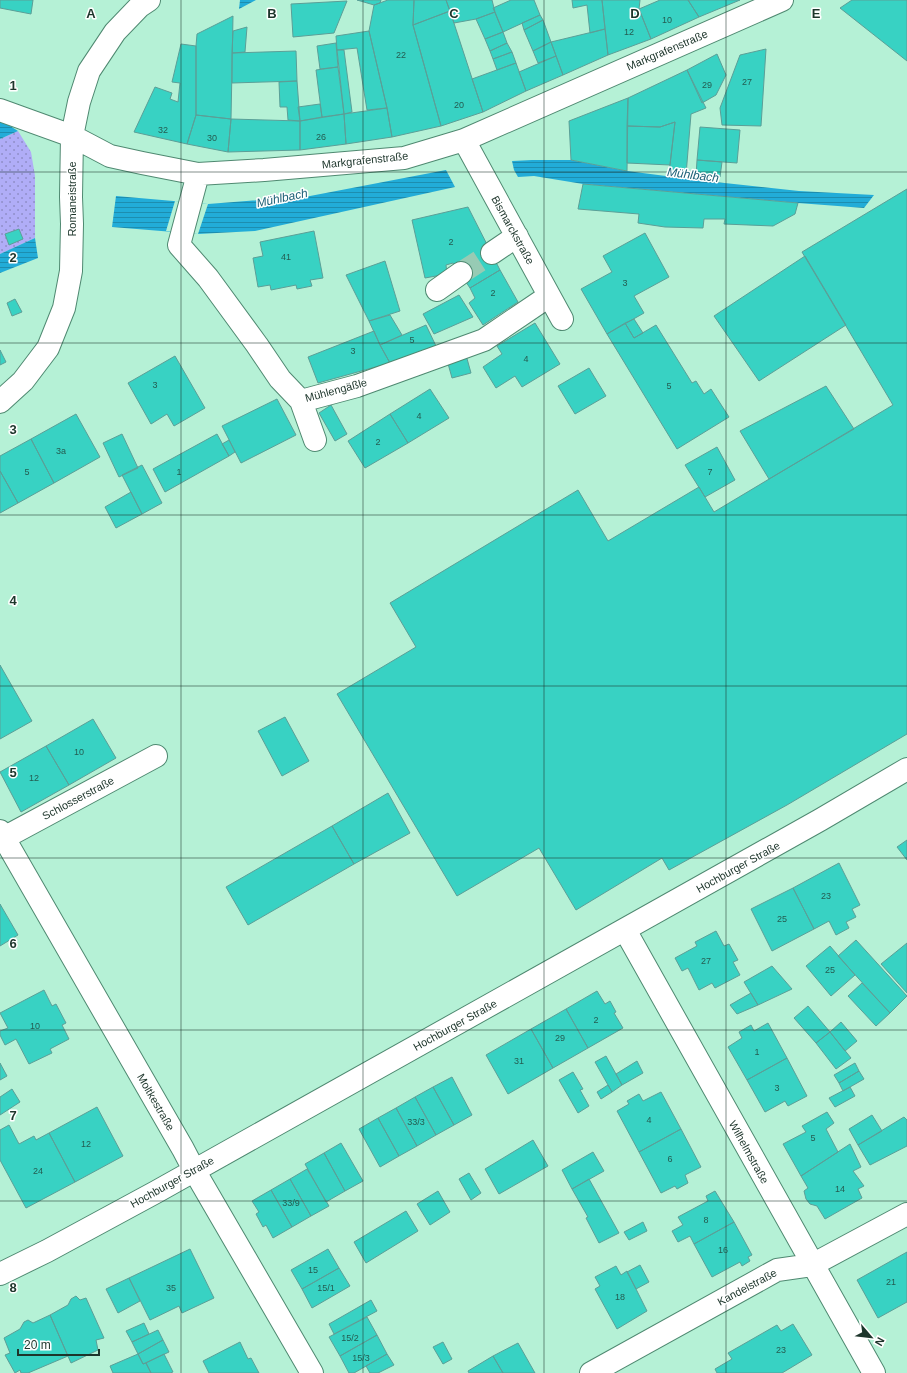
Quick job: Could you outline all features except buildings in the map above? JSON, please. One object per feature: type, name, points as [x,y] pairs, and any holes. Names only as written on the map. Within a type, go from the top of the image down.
[{"type":"street","name":"Romaneistraße","points":[[0,402],[23,382],[48,348],[64,308],[70,271],[72,224],[72,136],[79,102],[89,71],[115,32],[140,6],[149,0]]},
{"type":"street","name":"Markgrafenstraße","points":[[0,110],[72,136],[110,156],[198,174],[404,158],[464,140],[780,8]]},
{"type":"street","name":"Bismarckstraße","points":[[464,140],[562,319]]},
{"type":"street","name":"Mühlengäßle","points":[[198,174],[179,245],[208,278],[280,379],[301,401],[357,386],[484,340],[549,296]]},
{"type":"street","points":[[492,253],[516,236]]},
{"type":"street","points":[[436,290],[461,273]]},
{"type":"street","points":[[301,401],[315,440]]},
{"type":"street","name":"Schlosserstraße","points":[[1,836],[156,756]]},
{"type":"street","name":"Hochburger Straße","points":[[0,1274],[75,1236],[194,1170],[625,930],[907,769]]},
{"type":"street","name":"Moltkestraße","points":[[1,836],[312,1373]]},
{"type":"street","name":"Wilhelmstraße","points":[[625,930],[874,1373]]},
{"type":"street","name":"Kandelstraße","points":[[591,1373],[777,1270],[812,1265],[907,1214]]},
{"type":"shaded area","points":[[18,131],[31,152],[35,176],[35,238],[0,254],[0,139]]},
{"type":"water","points":[[240,0],[256,0],[239,9]]},
{"type":"water","points":[[0,116],[4,122],[18,131],[0,139]]},
{"type":"water","points":[[571,160],[627,171],[697,180],[799,191],[874,195],[864,208],[583,184],[534,176],[518,177],[514,170],[512,161]]},
{"type":"water","points":[[446,170],[455,187],[255,231],[198,234],[112,227],[116,196],[208,204],[310,196]]},
{"type":"water","points":[[35,238],[38,258],[0,273],[0,254]]},
{"type":"pier","points":[[175,201],[208,204],[198,234],[166,231]]},
{"type":"tunnel","points":[[461,273],[492,253]]},
{"type":"water label","name":"Mühlbach","points":[[693,175]]},
{"type":"water label","name":"Mühlbach","points":[[282,198]]}]
